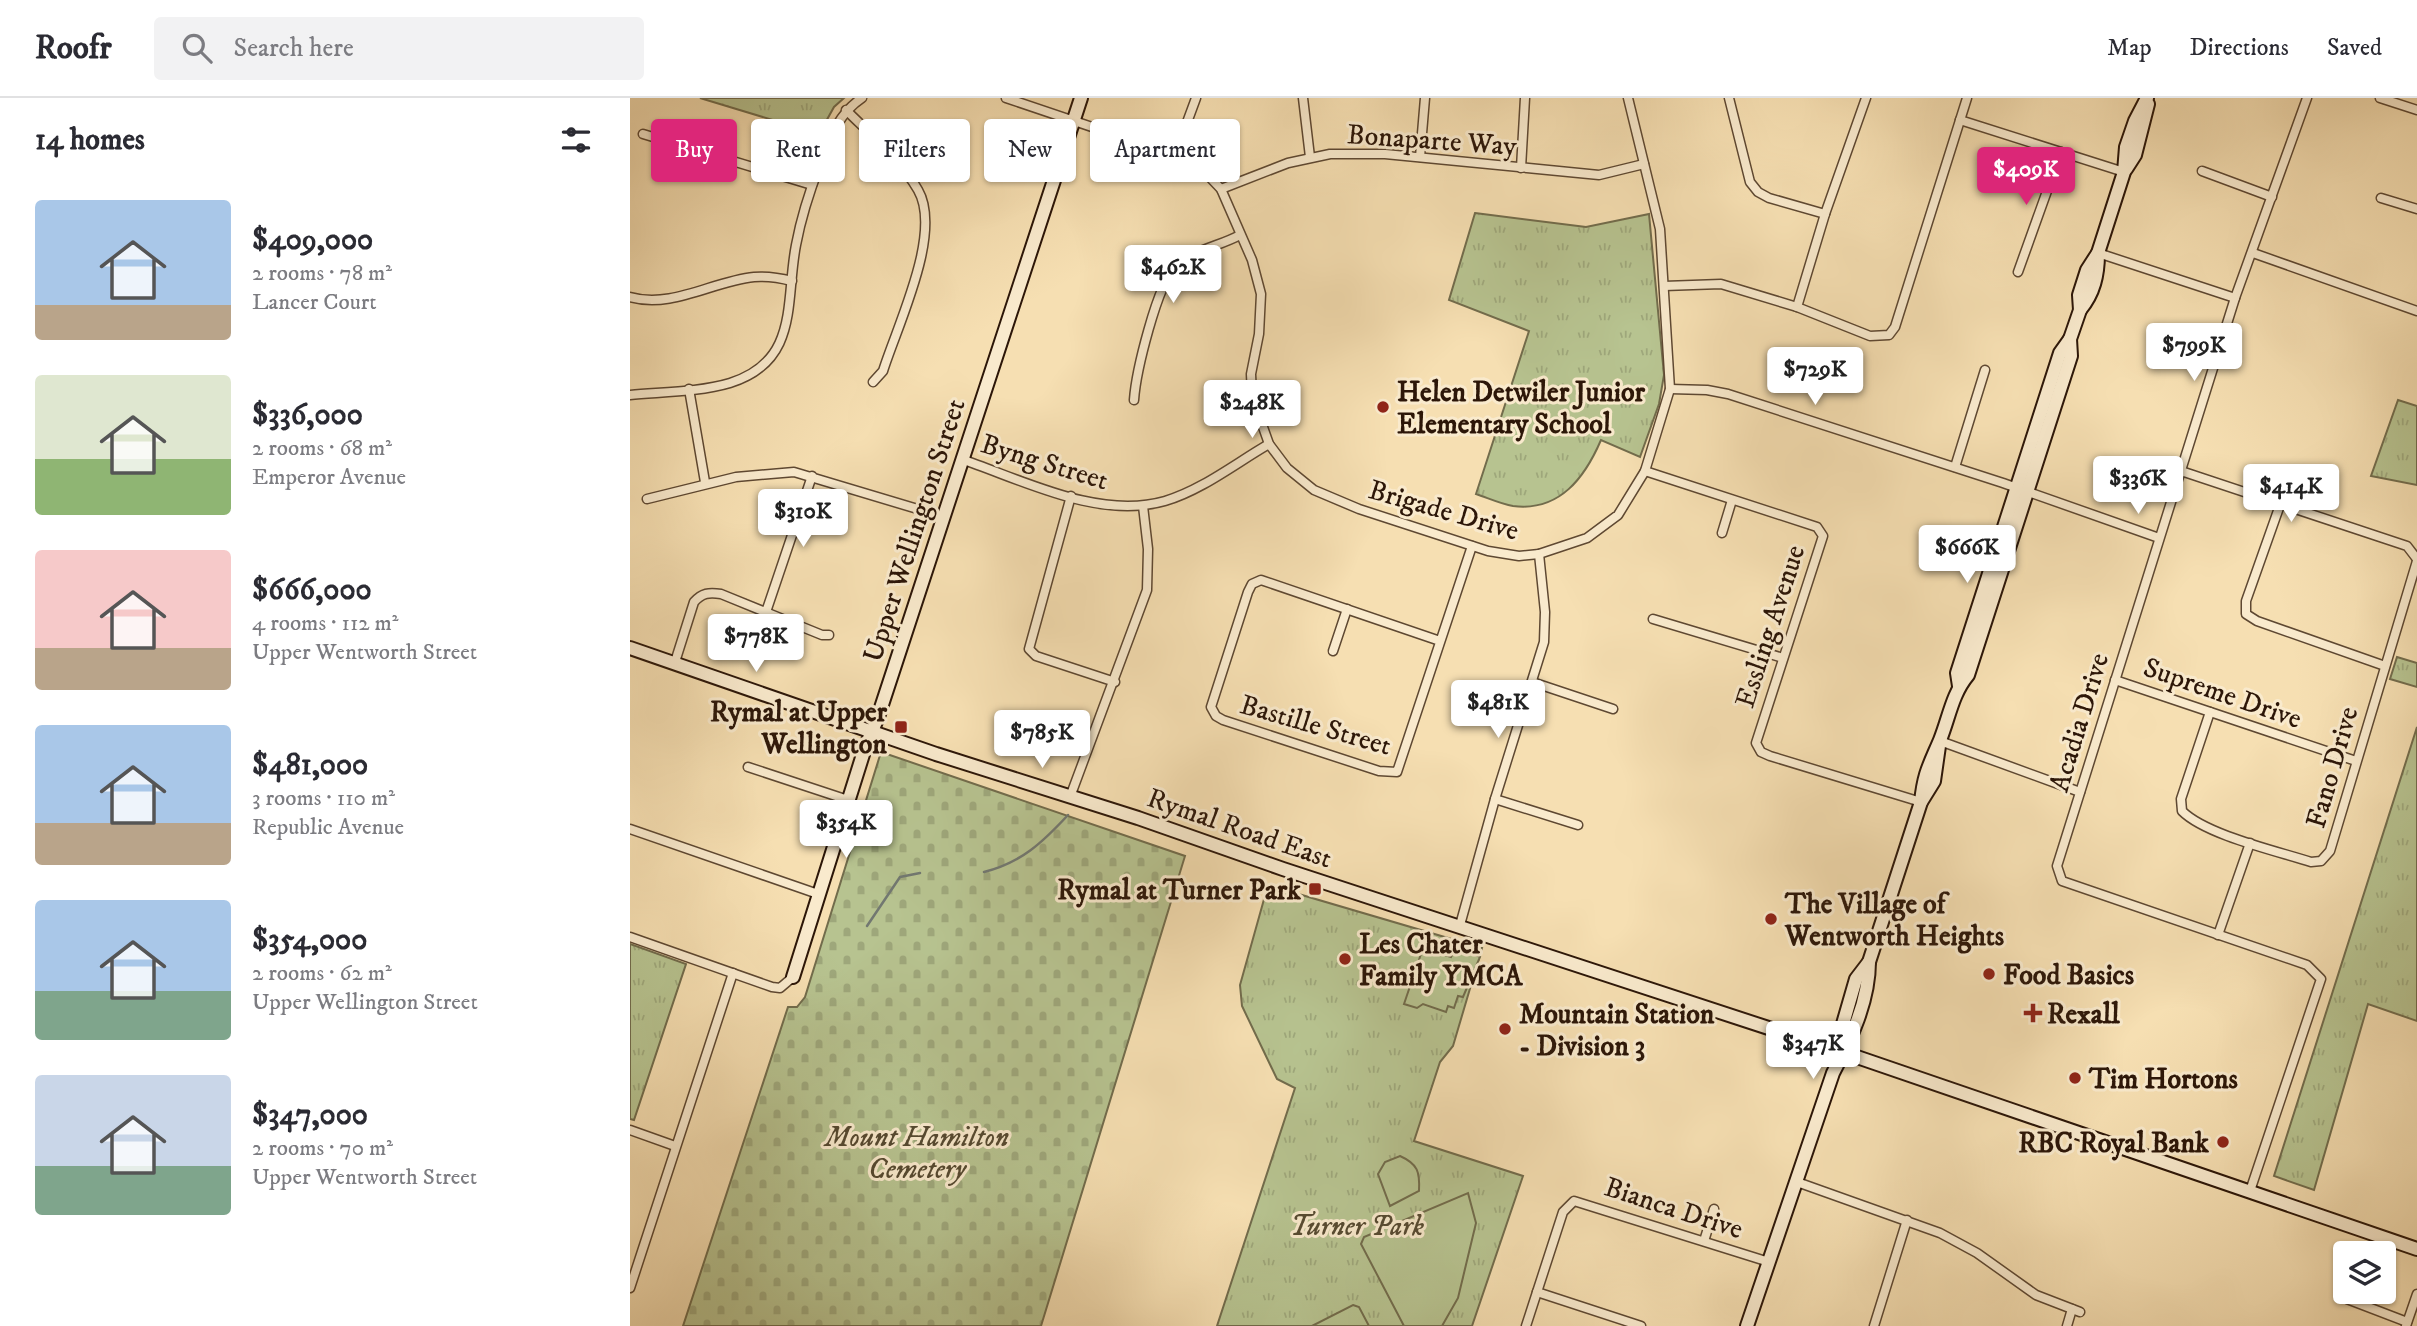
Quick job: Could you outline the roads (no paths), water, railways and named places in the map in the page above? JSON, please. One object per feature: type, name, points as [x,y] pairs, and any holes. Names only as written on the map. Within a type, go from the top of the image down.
[{"type":"main road","name":"Upper Wellington Street","points":[[793,977],[848,800],[1080,98]]},
{"type":"main road","points":[[1747,1326],[1840,1051],[1869,982],[1868,962],[1921,802],[1934,781],[1940,741],[1959,686],[1957,673],[2021,490],[2060,353],[2070,339],[2080,310],[2090,298],[2094,286],[2098,253],[2124,172],[2135,155],[2144,126],[2148,98]]},
{"type":"main road","name":"Rymal Road East","points":[[630,648],[872,732],[1840,1051],[2417,1249]]},
{"type":"street","points":[[630,395],[730,383],[752,373],[769,359],[786,328],[795,248],[830,134],[846,110],[862,98]]},
{"type":"street","name":"Brigade Drive","points":[[1006,98],[1090,124]]},
{"type":"street","points":[[1188,119],[1196,98]]},
{"type":"street","points":[[1303,98],[1310,157]]},
{"type":"street","points":[[1420,157],[1425,98]]},
{"type":"street","points":[[1521,168],[1525,98]]},
{"type":"street","name":"Brigade Drive","points":[[1214,182],[1221,189],[1252,260],[1261,293],[1259,334],[1251,374],[1252,396],[1269,444],[1299,480],[1326,497],[1472,546],[1510,555],[1539,554],[1570,546],[1605,527],[1627,503],[1646,471],[1670,389],[1660,229],[1628,98]]},
{"type":"street","points":[[1729,98],[1750,181],[1758,192],[1825,214]]},
{"type":"street","points":[[1797,307],[1825,214],[1866,98]]},
{"type":"street","points":[[1664,286],[1721,284],[1797,307],[1870,336],[1889,335],[1895,327],[1967,98]]},
{"type":"street","name":"Acadia Drive","points":[[2250,1191],[2321,979],[2307,965],[2062,881],[2057,866],[2235,298],[2307,98]]},
{"type":"street","points":[[2380,98],[2417,110]]},
{"type":"street","points":[[846,110],[903,169],[920,192],[925,216],[925,241],[883,370],[873,382]]},
{"type":"street","points":[[1960,120],[2124,172]]},
{"type":"street","points":[[643,134],[812,186]]},
{"type":"street","name":"Bonaparte Way","points":[[1221,189],[1310,157],[1358,152],[1599,175],[1644,164]]},
{"type":"street","points":[[2018,272],[2061,152]]},
{"type":"street","points":[[2202,171],[2272,197]]},
{"type":"street","points":[[2381,198],[2417,209]]},
{"type":"street","points":[[1134,400],[1141,358],[1163,287],[1175,267],[1240,235]]},
{"type":"street","points":[[2098,253],[2235,298]]},
{"type":"street","points":[[2253,253],[2417,311]]},
{"type":"street","points":[[630,298],[668,299],[757,277],[792,281]]},
{"type":"street","points":[[1955,467],[1985,370]]},
{"type":"street","points":[[689,389],[705,482]]},
{"type":"street","points":[[1670,389],[1707,390],[1728,394],[1955,467],[2159,538]]},
{"type":"street","name":"Byng Street","points":[[961,459],[1071,496],[1110,505],[1143,506],[1186,492],[1269,444]]},
{"type":"street","name":"Essling Avenue","points":[[1646,471],[1817,527],[1823,536],[1756,743],[1761,752],[1921,802]]},
{"type":"street","name":"Fano Drive","points":[[2181,471],[2407,546],[2417,560],[2330,851],[2321,861],[2311,862],[2250,843],[2191,820],[2182,811],[2181,799],[2210,712]]},
{"type":"street","points":[[647,499],[705,482],[777,472],[813,476],[941,516]]},
{"type":"street","points":[[766,612],[813,476]]},
{"type":"street","points":[[1071,496],[1029,649],[1036,656],[1115,682]]},
{"type":"street","points":[[1723,533],[1732,500]]},
{"type":"street","points":[[2280,505],[2246,601],[2246,614],[2257,621],[2385,666]]},
{"type":"street","points":[[1070,797],[1147,590],[1148,550],[1143,506]]},
{"type":"street","name":"Bastille Street","points":[[1440,641],[1261,580],[1252,584],[1211,701],[1216,716],[1379,771],[1397,772],[1472,546]]},
{"type":"street","points":[[1460,925],[1495,799],[1532,682],[1545,627],[1539,554]]},
{"type":"street","points":[[675,662],[694,602],[699,595],[721,594],[822,635],[829,635]]},
{"type":"street","points":[[1333,650],[1346,609]]},
{"type":"street","points":[[1653,619],[1783,658]]},
{"type":"street","name":"Supreme Drive","points":[[2115,680],[2356,761]]},
{"type":"street","points":[[1532,682],[1613,709]]},
{"type":"street","points":[[1940,741],[2080,792]]},
{"type":"street","points":[[748,767],[848,800]]},
{"type":"street","points":[[1495,799],[1578,825]]},
{"type":"street","points":[[630,829],[818,894]]},
{"type":"street","points":[[2218,935],[2250,843]]},
{"type":"street","points":[[630,937],[780,988],[793,977]]},
{"type":"street","points":[[630,1288],[733,973]]},
{"type":"street","points":[[630,1130],[675,1146]]},
{"type":"street","points":[[1797,1182],[1907,1220],[1960,1243],[2027,1290],[2076,1311],[2067,1326]]},
{"type":"street","name":"Bianca Drive","points":[[1526,1326],[1563,1212],[1574,1201],[1769,1262]]},
{"type":"street","points":[[1704,1241],[1714,1209]]},
{"type":"street","points":[[1874,1326],[1907,1220]]},
{"type":"street","points":[[1538,1292],[1641,1326]]},
{"type":"street","points":[[2359,1304],[2406,1324],[2417,1294]]},
{"type":"waterway","points":[[984,872],[1020,857],[1050,834],[1068,815]]},
{"type":"waterway","points":[[867,926],[900,877],[920,873]]},
{"type":"place","name":"Helen Detwiler Junior Elementary School","points":[[1383,407]]},
{"type":"place","name":"Rymal at Upper Wellington","points":[[901,727]]},
{"type":"place","name":"Rymal at Turner Park","points":[[1315,889]]},
{"type":"place","name":"The Village of Wentworth Heights","points":[[1771,919]]},
{"type":"place","name":"Les Chater Family YMCA","points":[[1345,959]]},
{"type":"place","name":"Food Basics","points":[[1989,974]]},
{"type":"place","name":"Rexall","points":[[2033,1013]]},
{"type":"place","name":"Mountain Station - Division 3","points":[[1505,1029]]},
{"type":"place","name":"Tim Hortons","points":[[2075,1078]]},
{"type":"place","name":"RBC Royal Bank","points":[[2223,1142]]},
{"type":"park label","name":"Mount Hamilton Cemetery","points":[[917,1152]]},
{"type":"park label","name":"Turner Park","points":[[1357,1225]]}]
